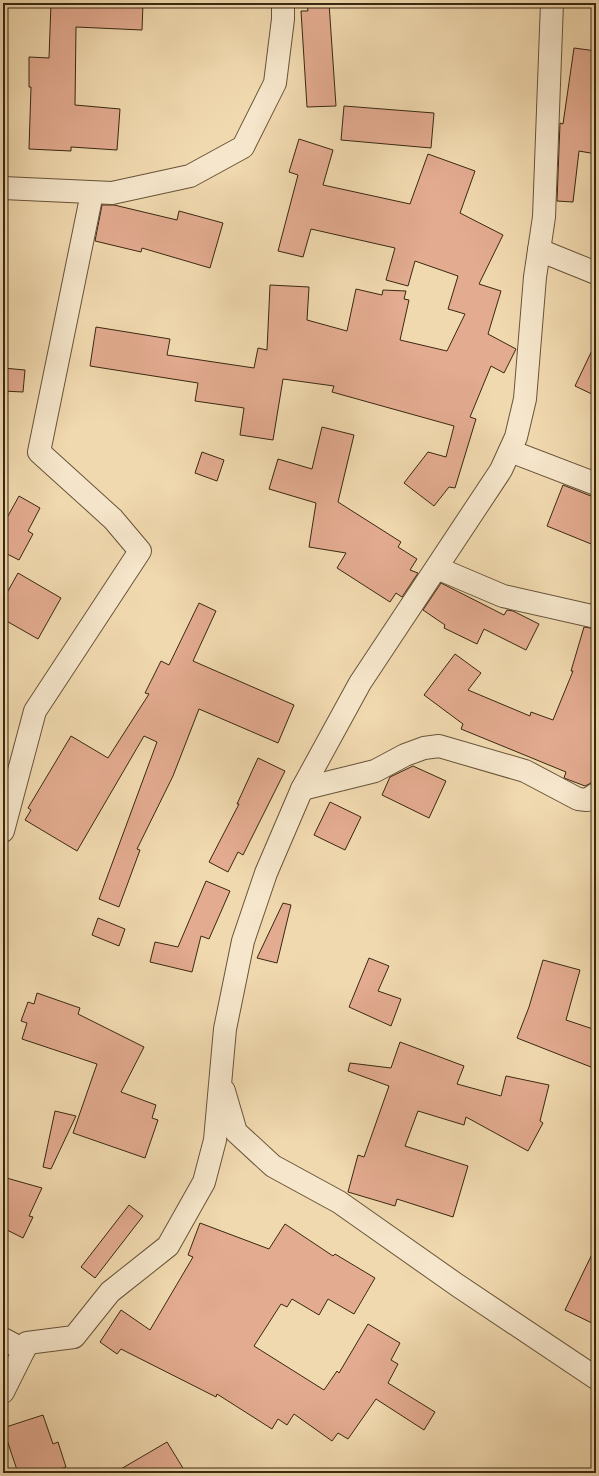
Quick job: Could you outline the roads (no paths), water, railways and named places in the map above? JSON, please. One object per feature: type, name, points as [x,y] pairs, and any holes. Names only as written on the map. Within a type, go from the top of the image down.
[{"type":"street","points":[[3,188],[112,193],[190,176],[243,147],[275,83],[283,19],[283,3]]},
{"type":"street","points":[[3,1392],[27,1343],[74,1337],[110,1292],[168,1246],[204,1182],[215,1140],[225,1029],[243,941],[266,873],[302,789],[360,683],[501,470],[516,437],[525,399],[535,277],[544,217],[552,3]]},
{"type":"street","points":[[3,831],[35,711],[140,551],[113,519],[39,452],[92,193]]},
{"type":"street","points":[[539,250],[596,273]]},
{"type":"street","points":[[510,451],[596,484]]},
{"type":"street","points":[[437,568],[503,596],[596,617]]},
{"type":"street","points":[[302,789],[375,771],[405,755],[424,748],[439,746],[526,771],[578,799],[587,800],[596,794]]},
{"type":"street","points":[[220,1078],[236,1132],[247,1144],[273,1166],[339,1202],[457,1286],[596,1378]]},
{"type":"street","points":[[3,1339],[24,1350]]}]
